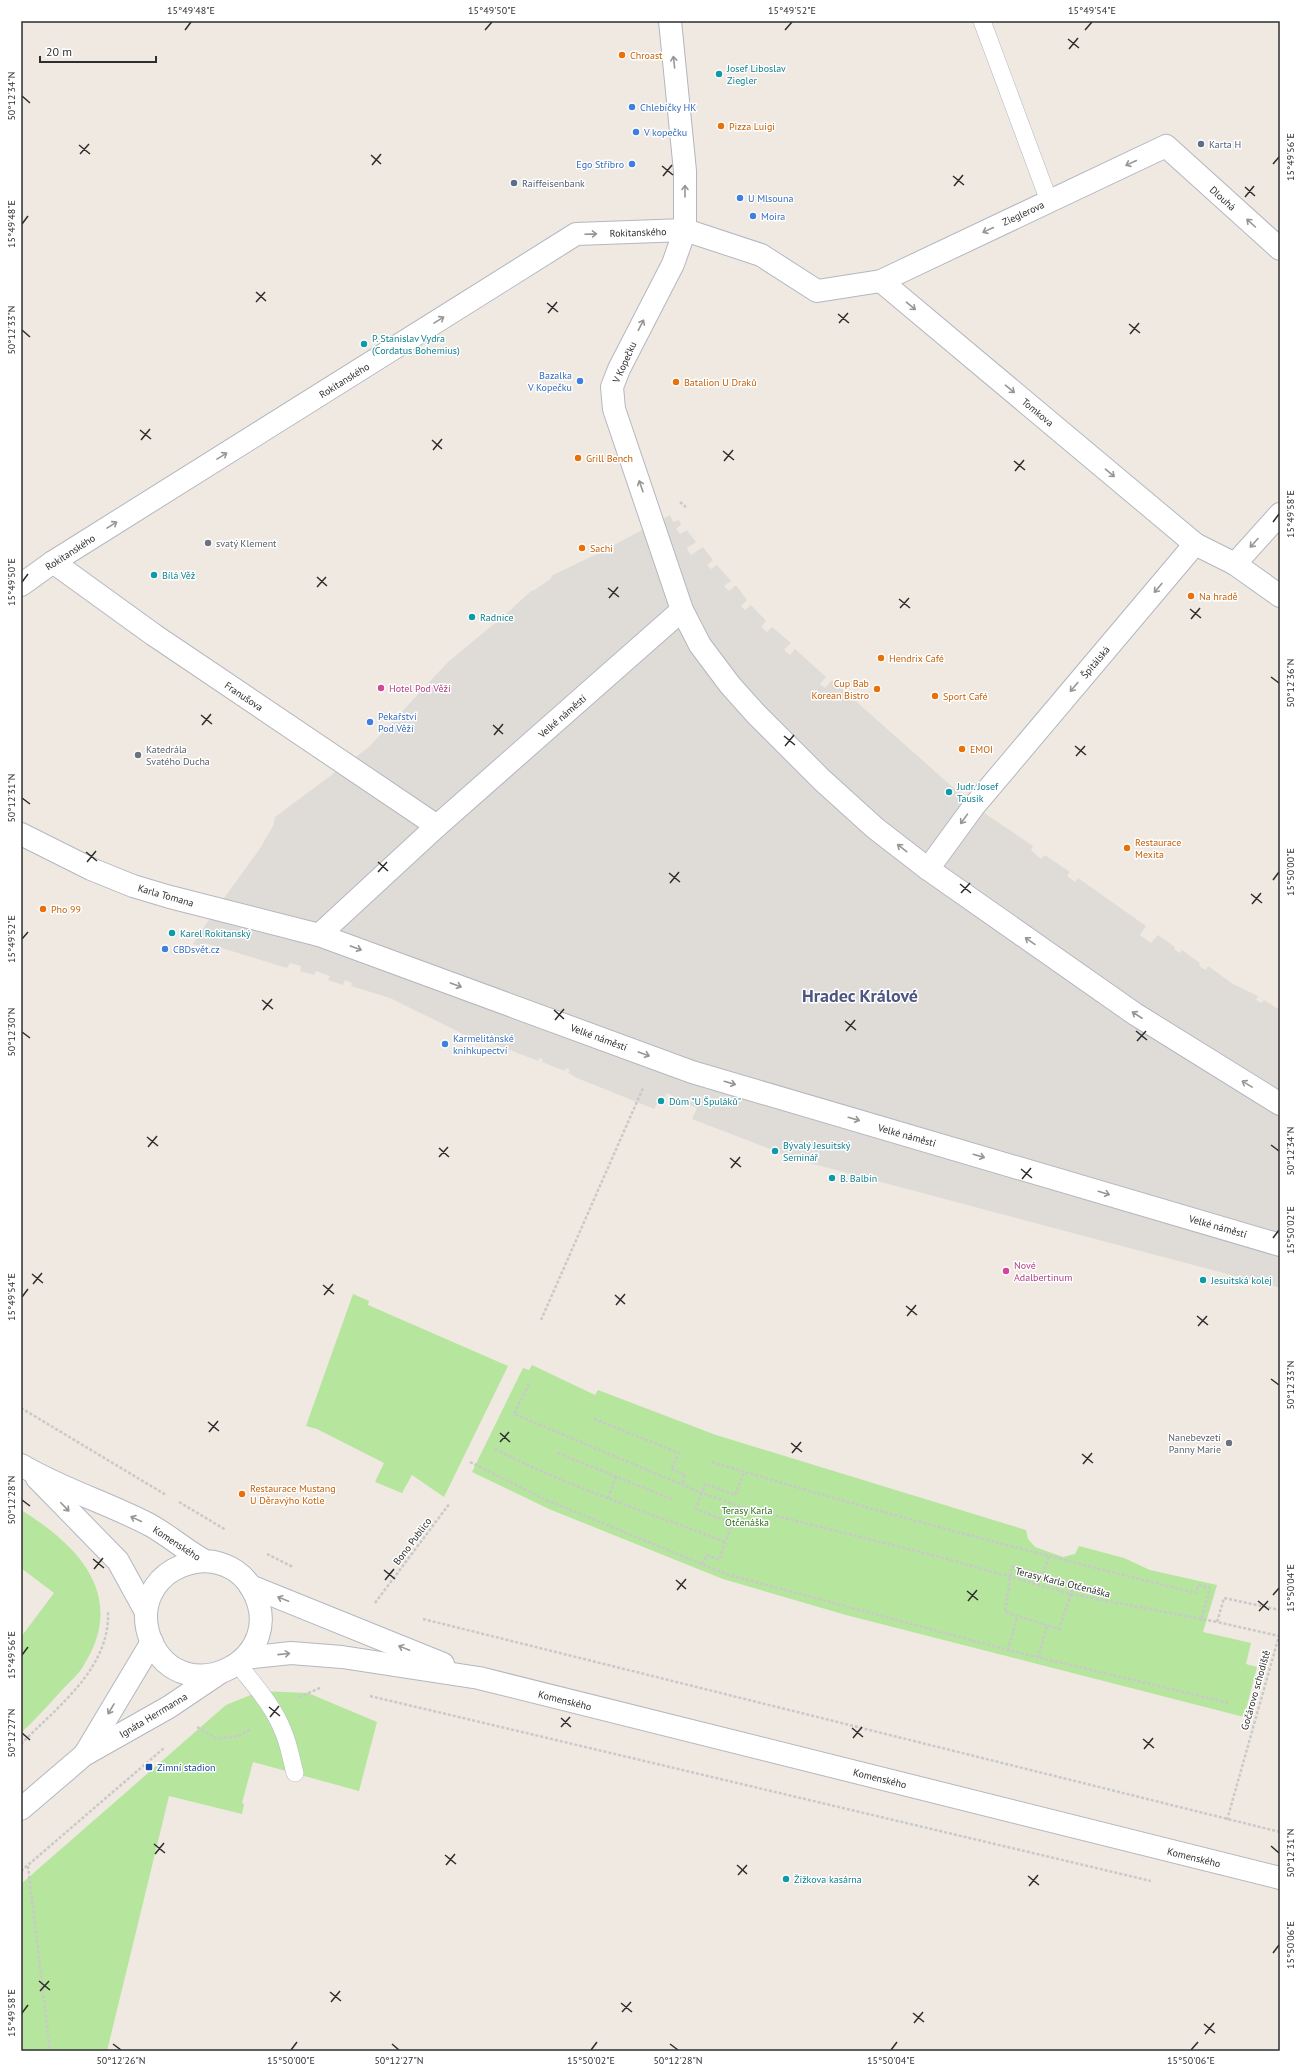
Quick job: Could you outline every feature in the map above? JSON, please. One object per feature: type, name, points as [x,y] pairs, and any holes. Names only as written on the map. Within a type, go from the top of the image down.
[{"type":"street","name":"V Kopečku","points":[[670,21],[685,171],[685,230],[673,264],[619,368],[612,387],[614,409],[654,523],[682,610]]},
{"type":"street","name":"Zieglerova","points":[[881,281],[1166,146]]},
{"type":"street","name":"Dlouhá","points":[[1166,146],[1280,249]]},
{"type":"street","points":[[685,230],[761,255],[816,291],[881,281]]},
{"type":"street","name":"Rokitanského","points":[[21,585],[53,562],[576,234],[685,230]]},
{"type":"street","name":"Tomkova","points":[[881,281],[1195,544]]},
{"type":"street","points":[[1235,564],[1280,514]]},
{"type":"street","points":[[1195,544],[1235,564],[1280,596]]},
{"type":"street","name":"Špitálská","points":[[928,869],[974,806],[1195,544]]},
{"type":"street","name":"Franušova","points":[[53,562],[154,636],[437,826]]},
{"type":"street","points":[[682,610],[700,645],[730,685],[756,714],[822,780],[876,828],[928,869],[1135,1014],[1280,1104]]},
{"type":"street","name":"Velké náměstí","points":[[682,610],[437,826],[319,935],[692,1072],[1280,1245]]},
{"type":"street","name":"Karla Tomana","points":[[21,834],[91,869],[133,886],[170,897],[319,935]]},
{"type":"street","name":"Komenského","points":[[24,1467],[150,1526],[204,1561],[222,1564],[235,1570],[250,1586],[479,1678]]},
{"type":"street","name":"Komenského","points":[[24,1467],[118,1562],[146,1612]]},
{"type":"street","points":[[204,1561],[183,1564],[165,1576],[152,1591],[146,1612],[147,1630],[159,1655],[177,1669],[195,1675],[235,1665],[256,1642],[260,1627],[260,1607],[250,1586]]},
{"type":"street","name":"Ignáta Herrmanna","points":[[84,1755],[152,1642]]},
{"type":"street","name":"Komenského","points":[[235,1665],[291,1653],[342,1657],[479,1678],[1280,1878]]},
{"type":"street","name":"Ignáta Herrmanna","points":[[21,1808],[84,1755],[169,1707],[235,1665]]},
{"type":"lane","points":[[982,21],[1038,175],[1049,201]]},
{"type":"lane","points":[[235,1665],[260,1691],[275,1713],[283,1730],[295,1773]]},
{"type":"path","points":[[541,1320],[656,1058]]},
{"type":"path","name":"Terasy Karla Otčenáška","points":[[529,1384],[514,1414],[566,1438],[702,1493],[745,1508],[940,1557],[1071,1594],[1201,1621],[1217,1622]]},
{"type":"path","points":[[21,1408],[167,1496]]},
{"type":"path","points":[[594,1419],[679,1453],[671,1469],[685,1475],[682,1484]]},
{"type":"path","points":[[495,1449],[527,1466],[725,1542]]},
{"type":"path","points":[[558,1454],[674,1500]]},
{"type":"path","points":[[470,1462],[544,1499],[726,1574],[1038,1658],[1229,1703]]},
{"type":"path","points":[[712,1462],[856,1506],[1049,1556],[1196,1593],[1198,1585],[1210,1588],[1201,1621]]},
{"type":"path","points":[[702,1564],[707,1555],[719,1560],[732,1523],[696,1509],[705,1484],[736,1495],[744,1472]]},
{"type":"path","points":[[608,1498],[616,1476]]},
{"type":"path","points":[[174,1500],[232,1534]]},
{"type":"path","name":"Bono Publico","points":[[373,1607],[450,1503]]},
{"type":"path","points":[[265,1553],[298,1570]]},
{"type":"path","points":[[1044,1574],[1049,1556]]},
{"type":"path","points":[[1012,1566],[1044,1574],[1074,1584],[1059,1629],[1004,1612],[1009,1577],[1012,1566]]},
{"type":"path","points":[[1217,1622],[1224,1598],[1280,1610]]},
{"type":"path","points":[[21,1744],[81,1683],[94,1666],[102,1650],[109,1626],[108,1605]]},
{"type":"path","points":[[1008,1650],[1017,1617]]},
{"type":"path","points":[[419,1618],[1280,1832]]},
{"type":"path","name":"Gočárovo schodiště","points":[[1217,1622],[1279,1636],[1227,1820]]},
{"type":"path","points":[[1038,1658],[1047,1626]]},
{"type":"path","points":[[295,1700],[327,1686]]},
{"type":"path","points":[[366,1695],[1156,1882]]},
{"type":"path","points":[[192,1725],[217,1739],[238,1736],[255,1726]]},
{"type":"path","points":[[21,1871],[143,1767]]},
{"type":"path","points":[[27,1865],[50,2051]]},
{"type":"green space","points":[[353,1294],[369,1301],[368,1305],[508,1366],[444,1497],[412,1475],[402,1493],[375,1482],[384,1463],[317,1429],[306,1426]]},
{"type":"green space","name":"Terasy Karla Otčenáška","points":[[532,1365],[595,1395],[598,1390],[716,1435],[1026,1530],[1028,1539],[1035,1547],[1063,1557],[1075,1554],[1079,1546],[1124,1558],[1150,1570],[1217,1585],[1203,1632],[1251,1643],[1246,1664],[1257,1667],[1244,1717],[846,1615],[723,1579],[549,1509],[472,1472],[523,1368],[529,1370]]},
{"type":"green space","points":[[21,1510],[62,1540],[79,1558],[91,1577],[99,1597],[100,1619],[95,1643],[80,1671],[21,1733],[21,1637],[54,1593],[21,1568]]},
{"type":"green space","points":[[260,1691],[308,1693],[377,1722],[359,1791],[253,1762],[242,1803],[244,1804],[242,1814],[169,1796],[107,2051],[21,2051],[21,1884],[226,1705]]},
{"type":"shaded area","points":[[670,515],[673,522],[679,520],[681,525],[676,529],[680,534],[687,530],[696,542],[687,548],[691,555],[703,547],[713,560],[707,565],[711,569],[717,565],[731,581],[724,586],[729,591],[736,585],[747,600],[741,606],[745,610],[751,605],[766,621],[761,627],[767,632],[772,627],[791,643],[784,650],[790,655],[795,649],[826,677],[820,684],[825,688],[832,680],[974,806],[1033,846],[1031,850],[1041,859],[1045,855],[1070,872],[1067,876],[1075,882],[1078,878],[1146,926],[1140,935],[1151,943],[1158,935],[1175,947],[1174,949],[1180,953],[1182,950],[1200,963],[1199,965],[1202,968],[1206,970],[1208,966],[1233,984],[1258,996],[1256,1000],[1262,1003],[1264,1000],[1280,1010],[1280,1288],[798,1160],[692,1119],[697,1108],[667,1093],[663,1099],[658,1102],[654,1109],[577,1078],[568,1073],[570,1070],[566,1068],[565,1071],[542,1062],[543,1059],[539,1058],[538,1061],[484,1040],[481,1043],[390,998],[351,986],[352,983],[345,980],[343,985],[328,980],[330,976],[316,971],[314,975],[300,971],[301,966],[290,963],[287,968],[205,943],[204,947],[193,944],[216,909],[259,850],[273,826],[275,817],[369,747],[448,662],[506,614],[532,590],[533,591],[549,580],[552,577],[551,576],[599,553]]},
{"type":"place","name":"Chroast","points":[[622,55]]},
{"type":"place","name":"Josef Liboslav Ziegler","points":[[719,74]]},
{"type":"place","name":"Chlebíčky HK","points":[[632,107]]},
{"type":"place","name":"Pizza Luigi","points":[[721,126]]},
{"type":"place","name":"V kopečku","points":[[636,132]]},
{"type":"place","name":"Karta H","points":[[1201,144]]},
{"type":"place","name":"Ego Stříbro","points":[[632,164]]},
{"type":"place","name":"Raiffeisenbank","points":[[514,183]]},
{"type":"place","name":"U Mlsouna","points":[[740,198]]},
{"type":"place","name":"Moira","points":[[753,216]]},
{"type":"place","name":"P. Stanislav Vydra (Cordatus Bohemius)","points":[[364,344]]},
{"type":"place","name":"Bazalka V Kopečku","points":[[580,381]]},
{"type":"place","name":"Batalion U Draků","points":[[676,382]]},
{"type":"place","name":"Grill Bench","points":[[578,458]]},
{"type":"place","name":"svatý Klement","points":[[208,543]]},
{"type":"place","name":"Sachi","points":[[582,548]]},
{"type":"place","name":"Bílá Věž","points":[[154,575]]},
{"type":"place","name":"Na hradě","points":[[1191,596]]},
{"type":"place","name":"Radnice","points":[[472,617]]},
{"type":"place","name":"Hendrix Café","points":[[881,658]]},
{"type":"place","name":"Hotel Pod Věží","points":[[381,688]]},
{"type":"place","name":"Cup Bab Korean Bistro","points":[[877,689]]},
{"type":"place","name":"Sport Café","points":[[935,696]]},
{"type":"place","name":"Pekařství Pod Věží","points":[[370,722]]},
{"type":"place","name":"EMOI","points":[[962,749]]},
{"type":"place","name":"Katedrála Svatého Ducha","points":[[138,755]]},
{"type":"place","name":"Judr. Josef Tausik","points":[[949,792]]},
{"type":"place","name":"Restaurace Mexita","points":[[1127,848]]},
{"type":"place","name":"Pho 99","points":[[43,909]]},
{"type":"place","name":"Karel Rokitanský","points":[[172,933]]},
{"type":"place","name":"CBDsvět.cz","points":[[165,949]]},
{"type":"place","name":"Karmelitánské knihkupectví","points":[[445,1044]]},
{"type":"place","name":"Dům \"U Špuláků\"","points":[[661,1101]]},
{"type":"place","name":"Bývalý Jesuitský Seminář","points":[[775,1151]]},
{"type":"place","name":"B. Balbín","points":[[832,1178]]},
{"type":"place","name":"Nové Adalbertinum","points":[[1006,1271]]},
{"type":"place","name":"Jesuitská kolej","points":[[1203,1280]]},
{"type":"place","name":"Nanebevzetí Panny Marie","points":[[1229,1443]]},
{"type":"place","name":"Restaurace Mustang U Děravýho Kotle","points":[[242,1494]]},
{"type":"place","name":"Zimní stadion","points":[[149,1767]]},
{"type":"place","name":"Žižkova kasárna","points":[[786,1879]]},
{"type":"district","name":"Hradec Králové","points":[[860,996]]}]
